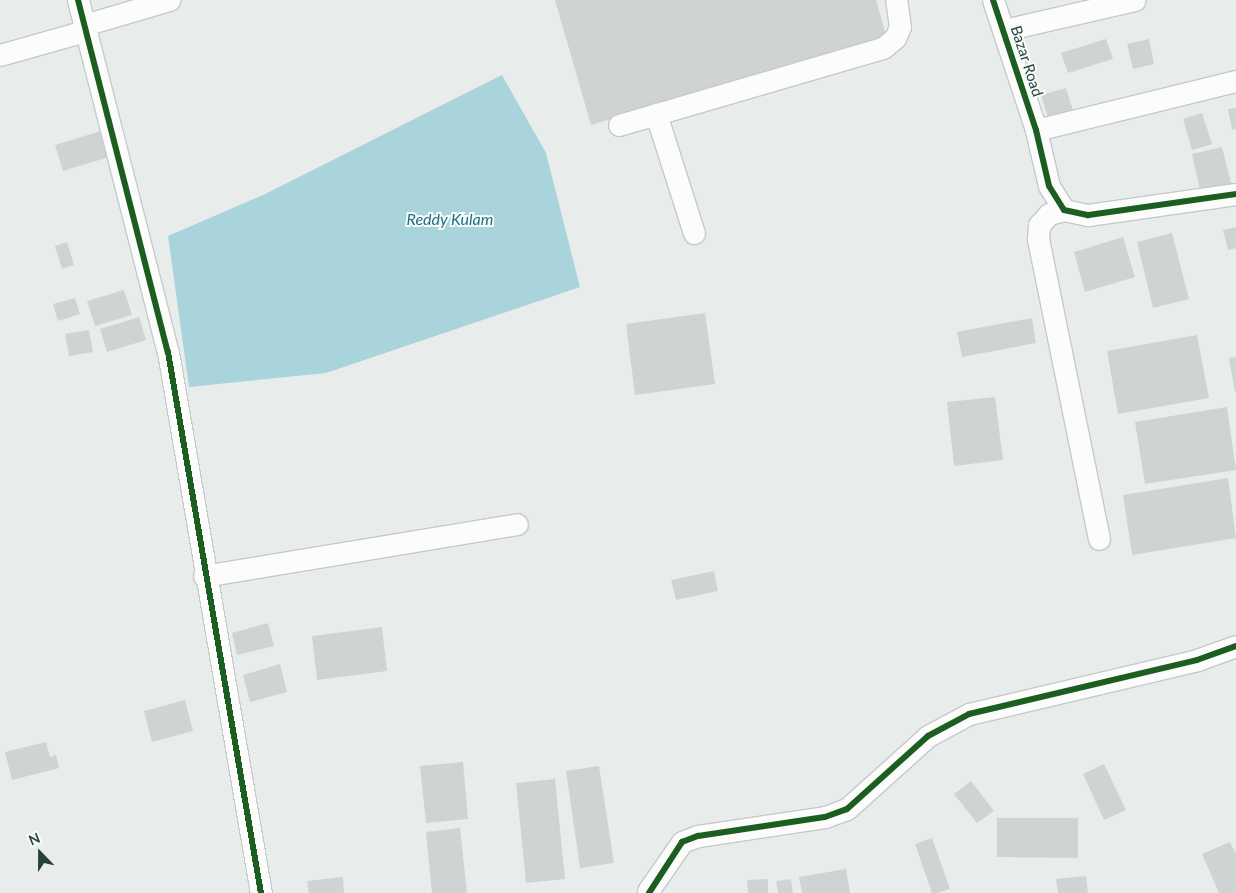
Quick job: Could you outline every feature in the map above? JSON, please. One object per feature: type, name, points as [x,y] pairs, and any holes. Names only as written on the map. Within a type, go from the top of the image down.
[{"type":"street","points":[[78,0],[168,352],[204,576],[260,893]]},
{"type":"street","points":[[0,55],[170,0]]},
{"type":"street","points":[[618,125],[883,48],[895,38],[900,27],[896,0]]},
{"type":"street","name":"Bazar Road","points":[[993,0],[1036,130],[1048,186],[1064,210]]},
{"type":"street","points":[[1004,30],[1135,0]]},
{"type":"street","points":[[1036,130],[1236,81]]},
{"type":"street","points":[[656,114],[694,233]]},
{"type":"street","points":[[1100,538],[1038,240],[1039,225],[1049,214],[1064,210],[1088,216],[1236,194]]},
{"type":"street","points":[[204,576],[517,524]]},
{"type":"street","points":[[645,892],[682,842],[698,836],[825,817],[848,809],[928,736],[969,714],[1197,660],[1236,646]]},
{"type":"water","name":"Reddy Kulam","points":[[502,75],[546,153],[580,287],[326,373],[189,387],[168,236],[263,195]]},
{"type":"building","points":[[555,0],[876,0],[887,38],[591,125]]},
{"type":"building","points":[[1106,39],[1113,59],[1068,73],[1061,53]]},
{"type":"building","points":[[1149,39],[1154,64],[1133,69],[1127,44]]},
{"type":"building","points":[[1066,88],[1073,111],[1048,118],[1041,95]]},
{"type":"building","points":[[1236,108],[1236,129],[1232,130],[1228,109]]},
{"type":"building","points":[[1202,113],[1212,144],[1192,150],[1183,119]]},
{"type":"building","points":[[101,131],[109,157],[63,171],[55,145]]},
{"type":"building","points":[[1222,147],[1232,187],[1201,195],[1192,154]]},
{"type":"building","points":[[1236,227],[1236,248],[1228,250],[1223,230]]},
{"type":"building","points":[[1172,233],[1189,299],[1153,308],[1137,242]]},
{"type":"building","points":[[1123,237],[1135,277],[1085,292],[1074,252]]},
{"type":"building","points":[[67,242],[74,265],[62,269],[55,246]]},
{"type":"building","points":[[124,290],[132,315],[95,326],[87,301]]},
{"type":"building","points":[[75,298],[80,314],[58,321],[53,304]]},
{"type":"building","points":[[705,313],[715,384],[635,395],[626,324]]},
{"type":"building","points":[[139,317],[146,340],[107,352],[100,329]]},
{"type":"building","points":[[1032,318],[1036,343],[962,357],[957,332]]},
{"type":"building","points":[[89,330],[93,352],[69,356],[65,334]]},
{"type":"building","points":[[1197,335],[1209,398],[1118,414],[1107,351]]},
{"type":"building","points":[[1236,357],[1236,392],[1235,392],[1229,358]]},
{"type":"building","points":[[995,397],[1003,460],[954,466],[947,402]]},
{"type":"building","points":[[1227,407],[1236,470],[1145,484],[1135,422]]},
{"type":"building","points":[[1228,478],[1236,538],[1132,555],[1123,495]]},
{"type":"building","points":[[714,571],[718,591],[676,600],[671,580]]},
{"type":"building","points":[[268,623],[274,646],[237,655],[232,633]]},
{"type":"building","points":[[382,627],[387,671],[317,680],[312,636]]},
{"type":"building","points":[[280,664],[287,692],[250,702],[243,675]]},
{"type":"building","points":[[185,700],[193,731],[152,742],[144,711]]},
{"type":"building","points":[[46,742],[50,757],[56,755],[59,768],[12,780],[5,752]]},
{"type":"building","points":[[463,762],[468,819],[426,823],[420,766]]},
{"type":"building","points":[[1104,764],[1126,810],[1104,820],[1083,774]]},
{"type":"building","points":[[599,766],[614,863],[580,868],[566,771]]},
{"type":"building","points":[[555,779],[565,879],[526,883],[516,783]]},
{"type":"building","points":[[971,781],[994,811],[977,823],[954,794]]},
{"type":"building","points":[[997,818],[1078,818],[1078,858],[997,857]]},
{"type":"building","points":[[460,828],[467,893],[432,893],[426,832]]},
{"type":"building","points":[[932,838],[950,889],[938,893],[932,893],[915,844]]},
{"type":"building","points":[[1230,842],[1236,854],[1236,893],[1219,893],[1202,854]]},
{"type":"building","points":[[846,869],[850,893],[802,893],[799,877]]},
{"type":"building","points":[[1086,876],[1088,893],[1058,893],[1056,879]]},
{"type":"building","points":[[343,877],[344,893],[309,893],[307,881]]},
{"type":"building","points":[[768,879],[768,893],[748,893],[747,880]]},
{"type":"building","points":[[791,879],[793,893],[778,893],[776,881]]},
{"type":"cycle path","points":[[78,0],[168,352],[261,893]]},
{"type":"cycle path","points":[[993,0],[1036,130],[1049,186],[1064,210],[1088,215],[1236,194]]},
{"type":"cycle path","points":[[649,893],[682,842],[698,836],[825,817],[847,809],[928,736],[969,714],[1197,660],[1236,646]]}]
